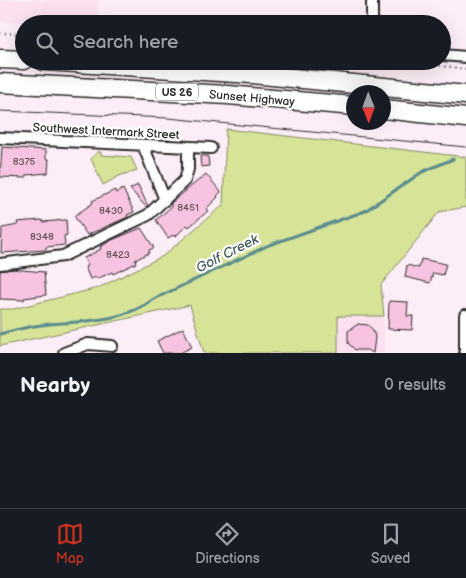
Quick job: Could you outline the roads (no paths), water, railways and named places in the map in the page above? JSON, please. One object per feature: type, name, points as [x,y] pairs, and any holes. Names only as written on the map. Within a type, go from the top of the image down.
[{"type":"highway","points":[[0,59],[15,60]]},
{"type":"highway","name":"Sunset Highway","points":[[188,70],[252,74],[466,95]]},
{"type":"highway","name":"Sunset Highway","points":[[0,83],[191,93],[346,105]]},
{"type":"highway","points":[[391,110],[466,118]]},
{"type":"street","points":[[372,0],[372,15]]},
{"type":"street","points":[[451,56],[466,57]]},
{"type":"street","name":"Southwest Intermark Street","points":[[0,138],[211,148]]},
{"type":"street","points":[[143,145],[165,200]]},
{"type":"street","points":[[0,264],[63,256],[76,252],[148,215],[186,177],[188,147]]},
{"type":"street","points":[[465,315],[465,353]]},
{"type":"street","points":[[64,353],[88,344],[112,346]]},
{"type":"waterway","name":"Golf Creek","points":[[0,334],[34,326],[96,320],[126,313],[269,245],[365,211],[422,172],[453,159]]},
{"type":"tram line","points":[[0,111],[168,118],[466,147]]}]
